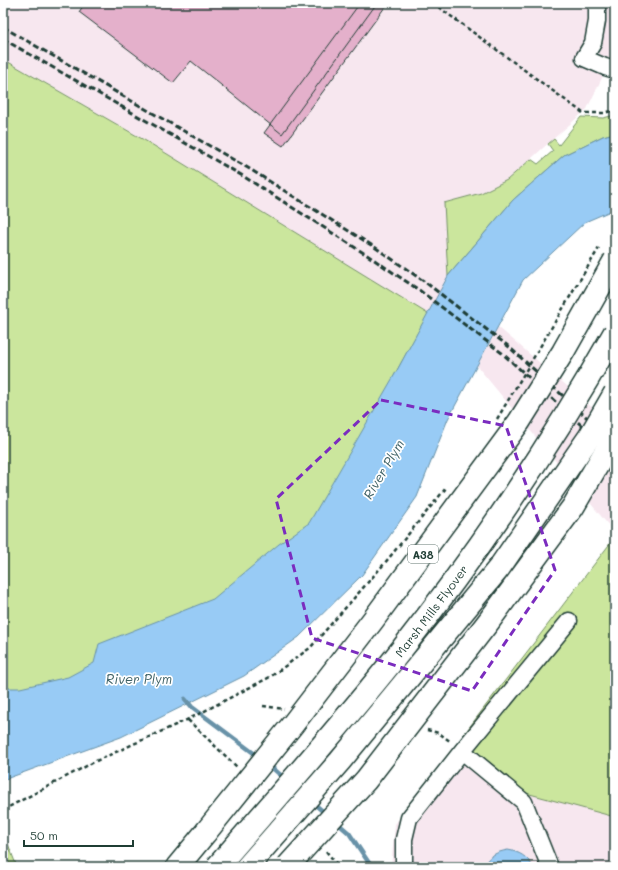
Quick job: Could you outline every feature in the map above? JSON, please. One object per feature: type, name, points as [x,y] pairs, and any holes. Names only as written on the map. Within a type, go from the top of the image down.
[{"type":"highway","name":"A38","points":[[177,867],[293,724],[374,620],[514,428],[564,352],[607,254]]},
{"type":"highway","name":"Marsh Mills Flyover","points":[[217,867],[323,745],[387,667],[468,562],[530,473],[615,332]]},
{"type":"highway","name":"Marsh Mills Flyover","points":[[247,867],[340,761],[499,568],[590,436],[615,393]]},
{"type":"highway","points":[[287,867],[366,780],[489,621],[573,507],[615,436]]},
{"type":"lane","points":[[597,3],[597,21],[593,44],[584,58],[615,70]]},
{"type":"lane","points":[[404,867],[404,839],[409,818],[569,621]]},
{"type":"lane","points":[[462,751],[524,802],[550,867]]},
{"type":"path","points":[[433,3],[583,113],[604,113],[615,110]]},
{"type":"path","points":[[494,424],[607,254]]},
{"type":"path","points":[[3,810],[96,762],[191,718],[270,677],[310,648],[384,564],[448,486]]},
{"type":"highlighted area","points":[[381,400],[506,426],[555,570],[472,691],[312,638],[276,499]]},
{"type":"shaded area","points":[[3,3],[615,3],[615,51],[587,109],[507,180],[481,193],[445,203],[448,276],[428,314],[151,144],[3,59]]},
{"type":"shaded area","points":[[498,327],[615,427],[615,533],[477,366]]},
{"type":"shaded area","points":[[615,537],[615,867],[391,867],[395,824]]},
{"type":"green space","points":[[3,59],[151,144],[428,314],[395,374],[345,492],[198,644],[3,705]]},
{"type":"green space","points":[[615,115],[615,133],[603,136],[564,155],[513,200],[448,276],[444,203],[481,193],[507,180],[531,159],[538,164],[553,151],[548,144],[554,139],[559,145],[581,117],[603,118]]},
{"type":"green space","points":[[615,537],[615,817],[526,793],[461,738]]},
{"type":"green space","points":[[3,831],[17,867],[3,867]]},
{"type":"water","name":"River Plym","points":[[615,133],[615,209],[585,222],[523,280],[448,419],[417,497],[362,575],[299,637],[244,676],[121,737],[3,780],[3,688],[20,688],[68,677],[94,663],[99,644],[213,599],[279,544],[309,523],[395,374],[448,276],[513,200],[564,155],[603,136]]},
{"type":"water","points":[[508,850],[522,855],[533,867],[483,867],[487,860],[493,855]]},
{"type":"building","points":[[85,3],[377,3],[282,134],[191,61],[173,83],[79,12]]},
{"type":"building","points":[[360,3],[388,3],[283,146],[264,133]]},
{"type":"waterway","points":[[185,699],[192,707],[259,757]]},
{"type":"waterway","points":[[268,764],[285,779]]},
{"type":"waterway","points":[[312,802],[326,814]]},
{"type":"waterway","points":[[335,821],[349,833],[369,863],[370,867]]},
{"type":"railway","points":[[3,27],[248,168],[376,248],[425,282],[508,346],[615,443]]},
{"type":"railway","points":[[3,39],[243,176],[419,290],[502,353],[615,456]]}]
